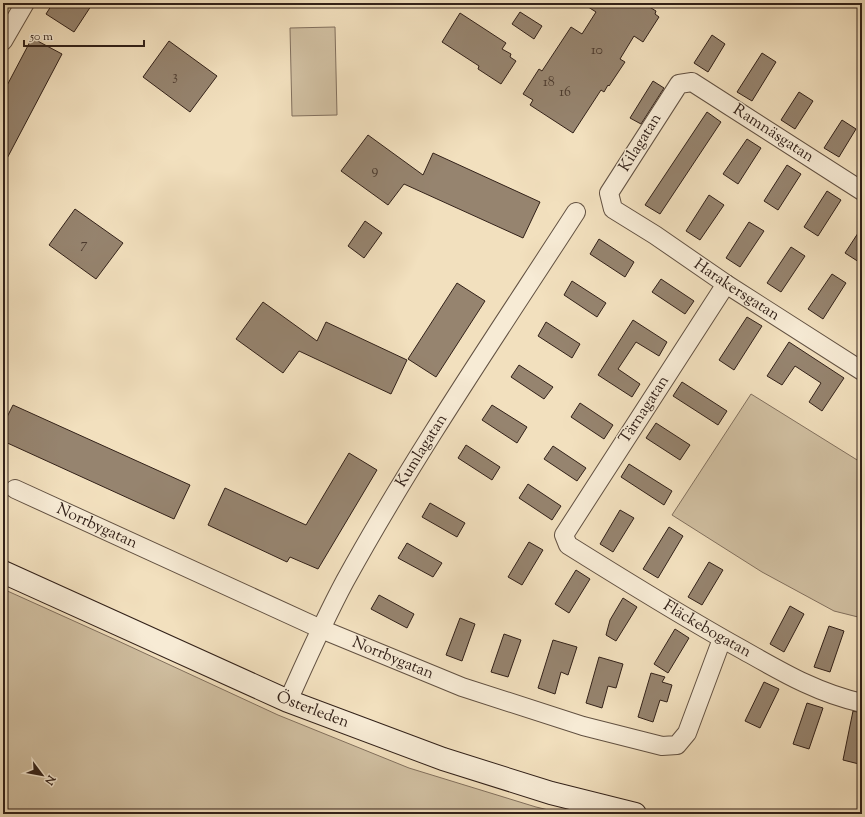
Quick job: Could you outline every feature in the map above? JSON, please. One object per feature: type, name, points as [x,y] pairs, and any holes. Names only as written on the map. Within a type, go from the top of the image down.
[{"type":"main road","name":"Österleden","points":[[3,572],[288,701],[443,759],[551,794],[635,814]]},
{"type":"street","points":[[3,41],[25,3]]},
{"type":"street","name":"Ramnäsgatan","points":[[683,83],[692,82],[862,191]]},
{"type":"street","name":"Kilagatan","points":[[613,207],[609,193],[679,84],[683,83]]},
{"type":"street","name":"Harakersgatan","points":[[613,207],[726,284],[862,371]]},
{"type":"street","name":"Kumlagatan","points":[[288,701],[321,629],[345,582],[416,459],[576,212]]},
{"type":"street","name":"Tärnagatan","points":[[564,535],[726,284]]},
{"type":"street","name":"Norrbygatan","points":[[15,489],[321,629],[462,687],[584,726],[662,746],[677,745],[687,733],[722,639]]},
{"type":"street","name":"Fläckebogatan","points":[[564,535],[568,545],[722,639],[795,679],[826,693],[862,703]]},
{"type":"shaded area","points":[[335,27],[337,115],[292,116],[290,28]]},
{"type":"shaded area","points":[[751,394],[862,463],[862,618],[834,611],[762,572],[672,515]]},
{"type":"shaded area","points":[[3,589],[278,715],[409,768],[536,807],[565,814],[3,814]]},
{"type":"building","points":[[53,3],[93,3],[74,32],[46,14]]},
{"type":"building","points":[[582,3],[643,3],[656,11],[655,14],[659,17],[643,42],[634,36],[620,59],[625,62],[604,92],[601,90],[573,133],[530,105],[533,100],[523,94],[539,69],[542,71],[571,27],[582,34],[596,12]]},
{"type":"building","points":[[520,12],[542,26],[534,39],[512,24]]},
{"type":"building","points":[[460,13],[506,43],[502,49],[511,54],[510,57],[516,61],[501,84],[478,69],[479,66],[442,42]]},
{"type":"building","points":[[712,35],[725,44],[708,72],[694,63]]},
{"type":"building","points":[[32,38],[62,54],[3,166],[3,93]]},
{"type":"building","points":[[169,41],[217,76],[190,112],[143,77]]},
{"type":"building","points":[[762,53],[776,62],[752,101],[737,92]]},
{"type":"building","points":[[653,81],[664,88],[641,124],[630,118]]},
{"type":"building","points":[[799,92],[813,101],[795,129],[781,120]]},
{"type":"building","points":[[707,112],[721,122],[660,214],[645,205]]},
{"type":"building","points":[[842,120],[856,129],[839,157],[824,148]]},
{"type":"building","points":[[368,135],[423,175],[433,153],[540,202],[523,238],[404,184],[388,205],[341,171]]},
{"type":"building","points":[[747,139],[761,148],[738,184],[723,174]]},
{"type":"building","points":[[787,165],[801,174],[778,210],[764,201]]},
{"type":"building","points":[[827,191],[841,200],[818,236],[804,227]]},
{"type":"building","points":[[709,195],[724,205],[700,240],[686,231]]},
{"type":"building","points":[[75,209],[123,243],[96,279],[49,245]]},
{"type":"building","points":[[365,221],[382,233],[364,258],[348,246]]},
{"type":"building","points":[[749,222],[764,231],[740,267],[726,258]]},
{"type":"building","points":[[862,227],[862,264],[845,253]]},
{"type":"building","points":[[599,239],[634,262],[625,277],[590,254]]},
{"type":"building","points":[[791,247],[805,256],[781,292],[767,283]]},
{"type":"building","points":[[832,274],[846,283],[823,319],[808,309]]},
{"type":"building","points":[[661,279],[694,301],[685,314],[652,292]]},
{"type":"building","points":[[572,281],[606,303],[597,317],[564,295]]},
{"type":"building","points":[[457,283],[485,301],[436,377],[408,359]]},
{"type":"building","points":[[263,302],[317,341],[326,322],[407,360],[391,394],[299,351],[283,373],[236,339]]},
{"type":"building","points":[[747,317],[762,326],[734,370],[719,360]]},
{"type":"building","points":[[633,320],[667,342],[659,356],[636,342],[618,369],[640,384],[632,397],[598,375]]},
{"type":"building","points":[[546,322],[580,344],[572,358],[538,336]]},
{"type":"building","points":[[789,342],[844,378],[822,411],[809,402],[821,383],[795,366],[782,385],[767,376]]},
{"type":"building","points":[[519,365],[553,387],[544,399],[511,377]]},
{"type":"building","points":[[682,382],[727,411],[718,425],[673,396]]},
{"type":"building","points":[[580,403],[613,425],[604,439],[571,417]]},
{"type":"building","points":[[13,405],[190,485],[174,519],[3,441],[3,425]]},
{"type":"building","points":[[492,405],[527,427],[517,443],[482,420]]},
{"type":"building","points":[[656,423],[690,445],[680,460],[646,438]]},
{"type":"building","points":[[466,445],[500,467],[492,480],[458,458]]},
{"type":"building","points":[[553,446],[586,468],[577,481],[544,459]]},
{"type":"building","points":[[349,453],[377,470],[318,569],[290,557],[287,562],[208,525],[225,488],[306,525]]},
{"type":"building","points":[[629,464],[672,491],[664,505],[621,477]]},
{"type":"building","points":[[528,484],[561,506],[552,520],[519,498]]},
{"type":"building","points":[[430,503],[465,523],[457,537],[422,517]]},
{"type":"building","points":[[620,510],[634,518],[613,552],[600,544]]},
{"type":"building","points":[[669,527],[683,536],[658,578],[643,569]]},
{"type":"building","points":[[529,542],[543,550],[522,585],[508,577]]},
{"type":"building","points":[[407,543],[442,563],[433,577],[398,558]]},
{"type":"building","points":[[709,562],[723,570],[702,605],[688,597]]},
{"type":"building","points":[[576,570],[590,579],[569,613],[555,604]]},
{"type":"building","points":[[379,595],[414,614],[407,628],[371,609]]},
{"type":"building","points":[[623,598],[637,607],[616,641],[606,635],[610,620]]},
{"type":"building","points":[[790,606],[804,614],[784,652],[770,644]]},
{"type":"building","points":[[460,618],[475,624],[462,661],[446,655]]},
{"type":"building","points":[[829,626],[844,631],[830,672],[814,667]]},
{"type":"building","points":[[675,629],[689,638],[668,673],[654,664]]},
{"type":"building","points":[[504,634],[521,640],[508,677],[491,672]]},
{"type":"building","points":[[553,640],[577,647],[568,675],[561,672],[555,694],[538,688]]},
{"type":"building","points":[[599,657],[623,664],[616,688],[608,686],[602,708],[586,703]]},
{"type":"building","points":[[651,673],[665,677],[662,682],[672,685],[667,702],[660,700],[653,722],[638,717]]},
{"type":"building","points":[[764,682],[779,689],[760,728],[745,721]]},
{"type":"building","points":[[807,703],[823,708],[809,749],[793,744]]},
{"type":"building","points":[[853,711],[862,713],[862,749],[859,764],[843,760]]}]
